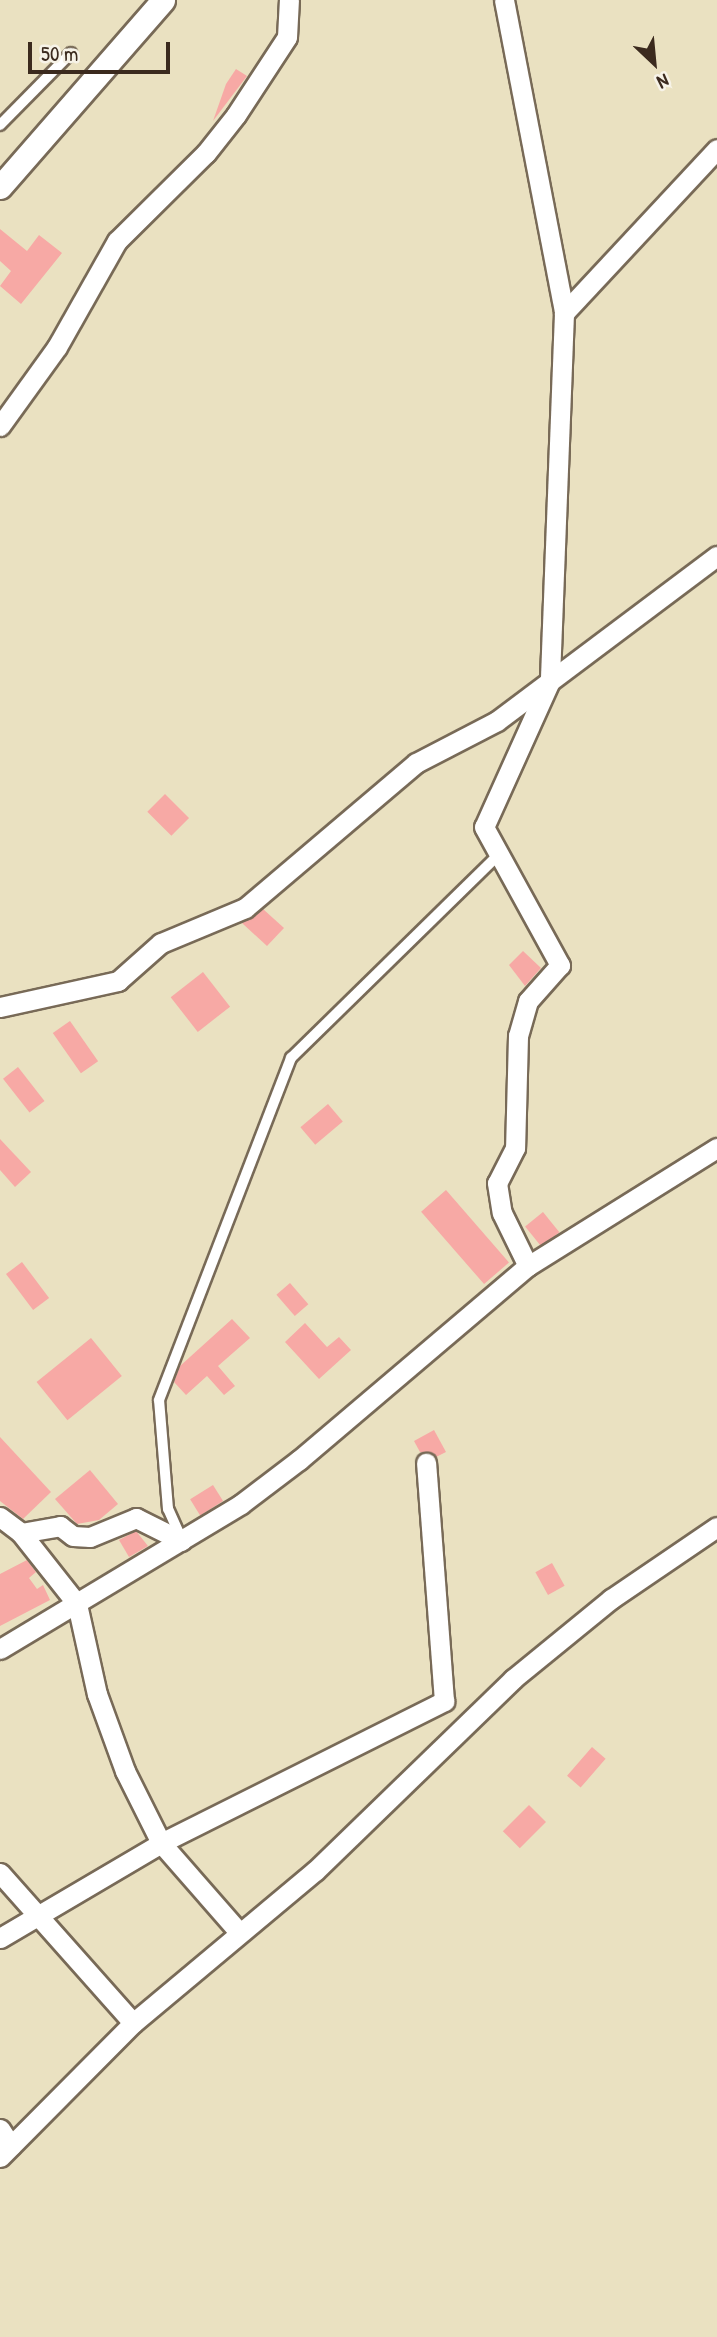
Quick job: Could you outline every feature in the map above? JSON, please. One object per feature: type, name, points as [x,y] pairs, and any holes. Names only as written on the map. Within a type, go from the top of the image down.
[{"type":"street","points":[[0,187],[163,0]]},
{"type":"street","points":[[0,426],[57,347],[117,241],[206,153],[236,115],[287,37],[289,0]]},
{"type":"street","points":[[504,0],[564,313],[550,681],[484,827],[560,965],[528,1001],[518,1036],[515,1148],[497,1183],[502,1213],[528,1266]]},
{"type":"street","points":[[564,313],[717,149]]},
{"type":"street","points":[[0,1007],[118,981],[161,943],[245,908],[416,763],[488,727],[717,556]]},
{"type":"street","points":[[0,1649],[182,1541],[299,1460],[528,1266],[717,1148]]},
{"type":"street","points":[[0,1938],[161,1843],[444,1701],[426,1463]]},
{"type":"street","points":[[0,1517],[22,1533],[77,1604],[97,1693],[125,1771],[161,1843],[239,1932]]},
{"type":"street","points":[[22,1533],[60,1526],[73,1536],[90,1537],[136,1518],[182,1541]]},
{"type":"street","points":[[4,2144],[133,2023],[343,1846],[513,1679],[611,1600],[717,1527]]},
{"type":"street","points":[[0,1873],[36,1918],[133,2023]]},
{"type":"lane","points":[[0,125],[71,53]]},
{"type":"lane","points":[[182,1541],[168,1509],[159,1400],[291,1058],[499,854]]},
{"type":"building","points":[[236,69],[247,76],[213,121],[226,84]]},
{"type":"building","points":[[0,229],[27,251],[39,235],[62,253],[21,304],[0,286],[11,271],[0,261]]},
{"type":"building","points":[[165,794],[189,818],[171,836],[147,812]]},
{"type":"building","points":[[263,909],[284,928],[267,946],[242,923]]},
{"type":"building","points":[[523,951],[541,968],[525,986],[509,965]]},
{"type":"building","points":[[203,972],[230,1007],[198,1032],[171,997]]},
{"type":"building","points":[[70,1021],[98,1061],[81,1073],[53,1033]]},
{"type":"building","points":[[18,1067],[44,1101],[30,1113],[3,1079]]},
{"type":"building","points":[[328,1104],[343,1122],[315,1145],[300,1127]]},
{"type":"building","points":[[0,1139],[31,1172],[15,1187],[0,1170]]},
{"type":"building","points":[[446,1190],[509,1262],[484,1284],[421,1212]]},
{"type":"building","points":[[543,1212],[559,1232],[541,1247],[525,1226]]},
{"type":"building","points":[[22,1262],[49,1298],[33,1310],[6,1274]]},
{"type":"building","points":[[290,1283],[308,1304],[295,1316],[276,1295]]},
{"type":"building","points":[[232,1319],[250,1338],[218,1366],[235,1386],[224,1395],[207,1376],[186,1395],[174,1382],[180,1366]]},
{"type":"building","points":[[305,1323],[327,1347],[339,1337],[351,1350],[319,1379],[285,1342]]},
{"type":"building","points":[[91,1338],[122,1376],[67,1420],[37,1382]]},
{"type":"building","points":[[434,1430],[446,1452],[436,1457],[420,1452],[414,1441]]},
{"type":"building","points":[[0,1437],[51,1492],[23,1519],[0,1501]]},
{"type":"building","points":[[90,1470],[118,1504],[99,1520],[77,1524],[55,1499]]},
{"type":"building","points":[[213,1485],[223,1501],[200,1515],[190,1499]]},
{"type":"building","points":[[136,1531],[148,1546],[129,1557],[119,1540]]},
{"type":"building","points":[[27,1560],[36,1572],[29,1578],[37,1589],[43,1585],[50,1600],[0,1626],[0,1574]]},
{"type":"building","points":[[552,1563],[565,1586],[548,1595],[535,1572]]},
{"type":"building","points":[[592,1747],[606,1759],[581,1787],[567,1776]]},
{"type":"building","points":[[529,1805],[546,1822],[520,1848],[503,1831]]}]
